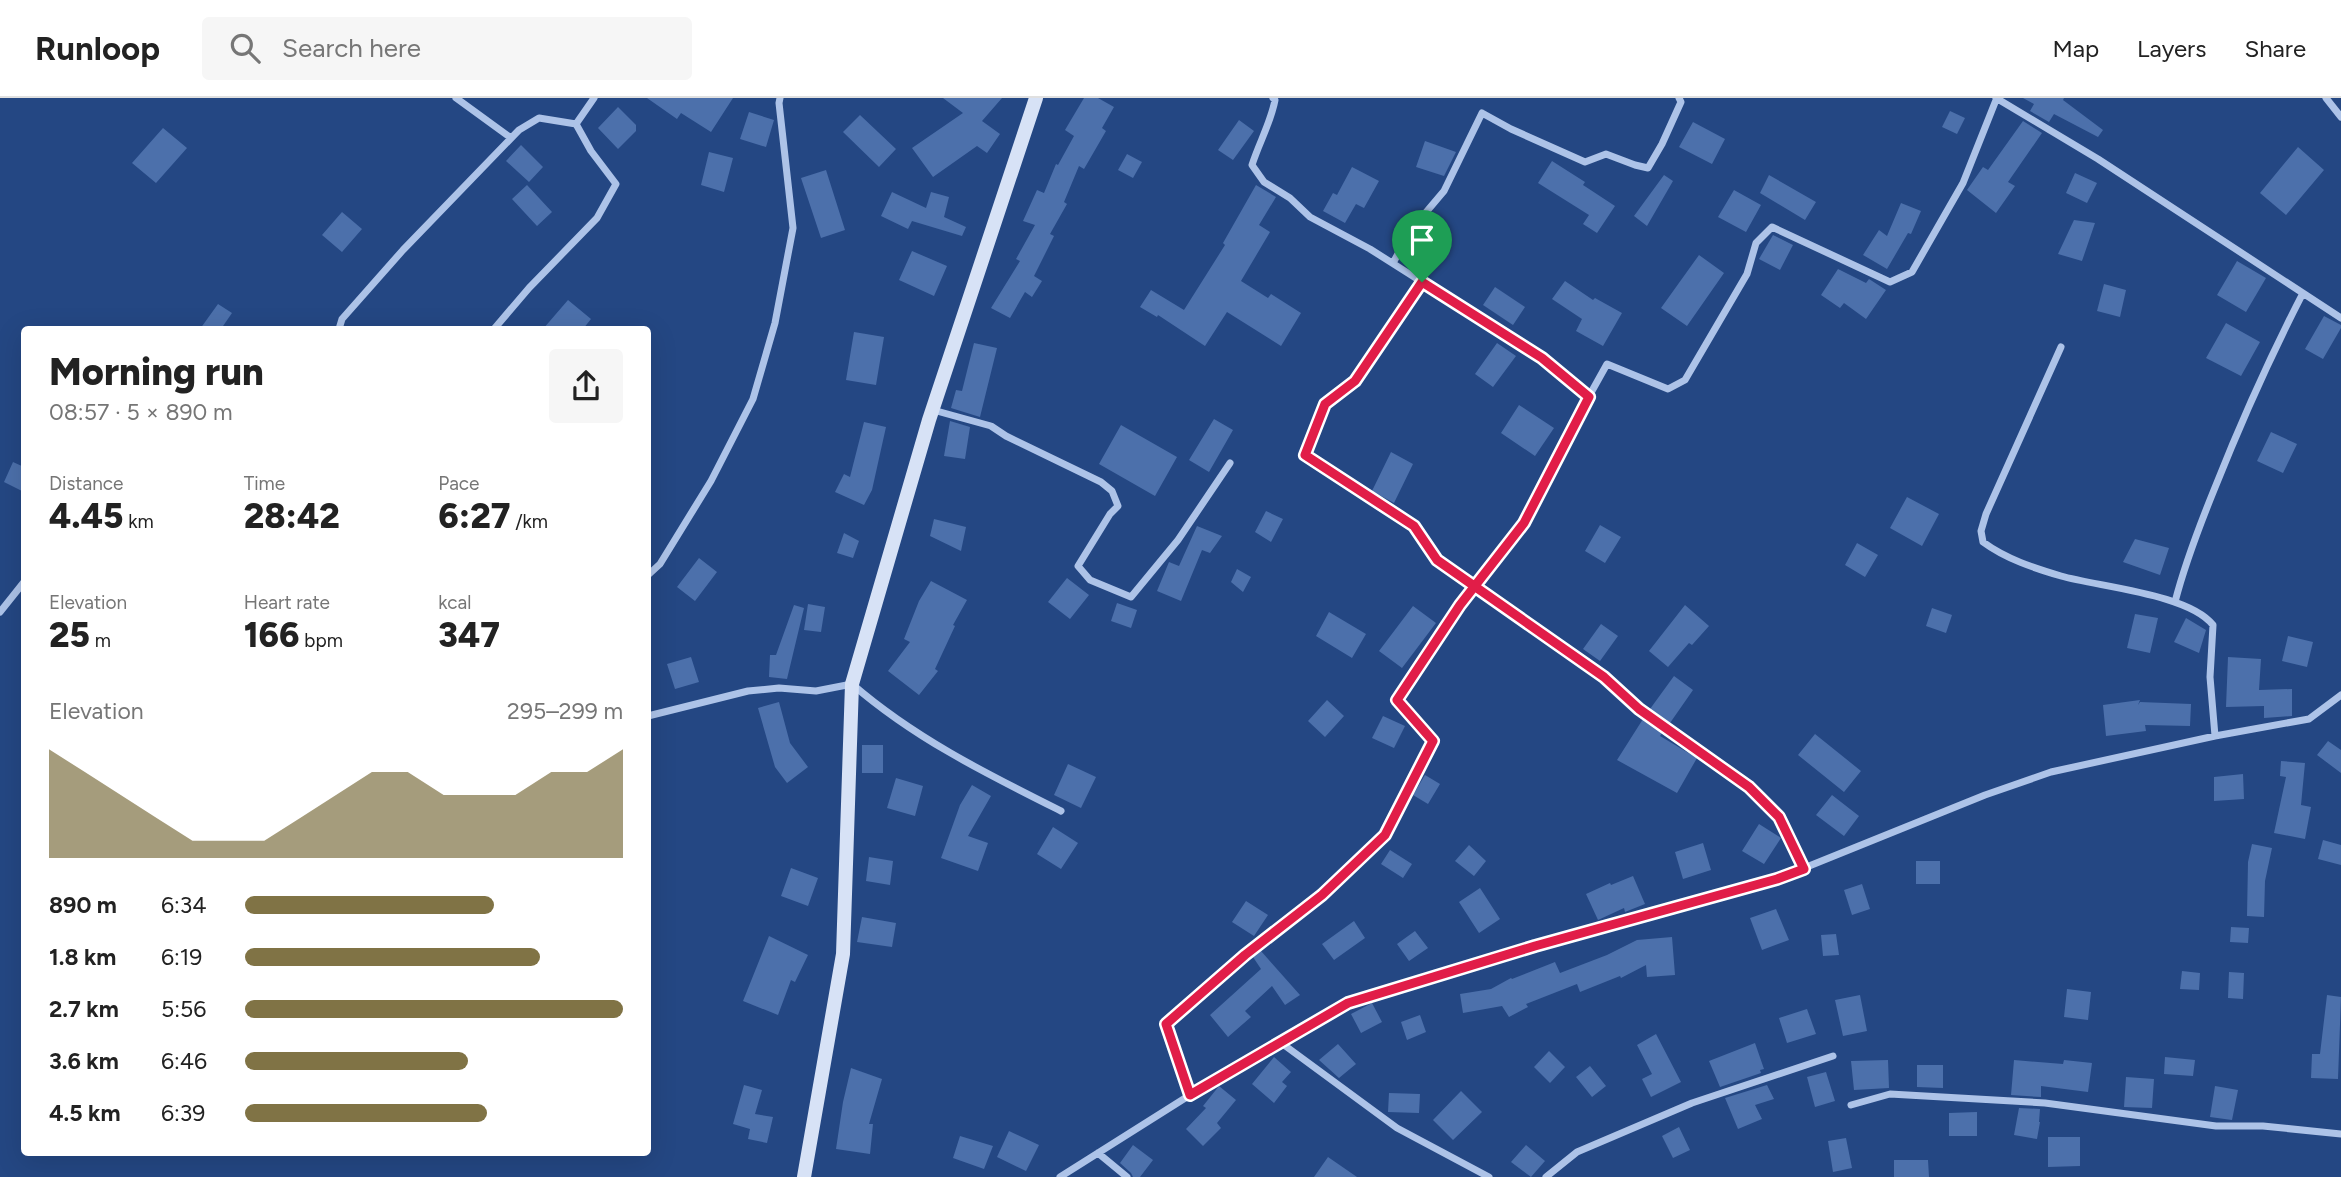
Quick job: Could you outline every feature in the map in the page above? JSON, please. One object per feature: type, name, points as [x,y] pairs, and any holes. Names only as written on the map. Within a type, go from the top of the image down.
[{"type":"street","points":[[456,98],[511,138]]},
{"type":"street","points":[[576,124],[594,98]]},
{"type":"street","points":[[651,572],[660,564],[711,481],[753,399],[775,323],[793,228],[780,98]]},
{"type":"street","points":[[804,1177],[843,954],[852,684],[933,410],[1036,98]]},
{"type":"street","points":[[1273,98],[1275,100],[1272,114],[1252,165],[1264,182],[1290,198],[1310,218],[1370,249],[1542,358],[1589,397]]},
{"type":"street","points":[[1393,263],[1411,230],[1444,191],[1482,113],[1585,162],[1606,154],[1648,168],[1681,102],[1679,98]]},
{"type":"street","points":[[2326,98],[2341,117]]},
{"type":"street","points":[[1190,1095],[1166,1024],[1245,955],[1322,895],[1385,835],[1433,741],[1397,700],[1474,587],[1524,523],[1607,364],[1668,389],[1685,380],[1747,274],[1756,243],[1772,227],[1890,282],[1912,272],[1963,183],[1996,99],[2098,159],[2341,318]]},
{"type":"street","points":[[340,326],[342,319],[403,250],[519,130],[539,118],[576,124]]},
{"type":"street","points":[[496,326],[528,288],[597,218],[616,184],[591,151],[576,124]]},
{"type":"street","points":[[1422,282],[1355,381],[1325,404],[1305,455],[1414,526],[1437,560],[1604,677],[1639,709],[1749,787],[1779,817],[1804,869]]},
{"type":"street","points":[[2175,602],[2185,564],[2228,455],[2262,374],[2303,293]]},
{"type":"street","points":[[2061,347],[1986,514],[1981,531],[1983,542],[2001,556],[2061,576],[2175,602],[2207,617],[2213,625],[2210,677],[2216,736]]},
{"type":"street","points":[[933,410],[991,426],[1006,436],[1101,482],[1112,491],[1118,506],[1077,566],[1090,580],[1131,597],[1178,540],[1230,463]]},
{"type":"street","points":[[0,612],[21,586]]},
{"type":"street","points":[[651,715],[748,691],[779,688],[816,691],[852,684]]},
{"type":"street","points":[[852,684],[878,707],[930,742],[1061,811]]},
{"type":"street","points":[[1060,1177],[1190,1095],[1348,1003],[1535,946],[1777,879],[1985,795],[2051,772],[2309,719],[2341,695]]},
{"type":"street","points":[[1280,1042],[1397,1128],[1489,1177]]},
{"type":"street","points":[[1546,1177],[1577,1152],[1692,1103],[1833,1056]]},
{"type":"street","points":[[1850,1105],[1890,1094],[2045,1103],[2216,1126],[2263,1126],[2341,1134]]},
{"type":"street","points":[[1098,1153],[1128,1177]]},
{"type":"building","points":[[647,98],[733,98],[711,132],[681,113],[677,119]]},
{"type":"building","points":[[943,98],[1002,98],[982,121],[1000,134],[987,153],[977,146],[933,177],[912,148],[963,113]]},
{"type":"building","points":[[1084,98],[1098,98],[1114,107],[1102,128],[1106,131],[1084,169],[1079,166],[1064,202],[1067,204],[1050,234],[1054,236],[1034,276],[1042,281],[1032,297],[1025,292],[1010,318],[991,308],[1020,261],[1016,259],[1035,225],[1023,221],[1037,190],[1044,193],[1056,164],[1058,165],[1074,136],[1065,130]]},
{"type":"building","points":[[2023,98],[2064,98],[2063,100],[2103,130],[2098,137],[2054,114],[2049,122],[2030,111],[2034,104]]},
{"type":"building","points":[[618,107],[636,125],[636,131],[618,149],[598,128]]},
{"type":"building","points":[[1950,111],[1965,118],[1957,134],[1942,127]]},
{"type":"building","points":[[749,112],[774,120],[766,147],[740,139]]},
{"type":"building","points":[[860,115],[896,149],[879,167],[843,132]]},
{"type":"building","points":[[1239,120],[1254,131],[1233,160],[1218,150]]},
{"type":"building","points":[[2023,121],[2042,133],[2008,182],[2015,186],[1996,213],[1967,190],[1983,167],[1988,170]]},
{"type":"building","points":[[1693,122],[1725,139],[1712,164],[1679,147]]},
{"type":"building","points":[[163,128],[187,148],[156,183],[132,163]]},
{"type":"building","points":[[1425,141],[1456,152],[1444,176],[1416,167]]},
{"type":"building","points":[[521,145],[543,167],[529,182],[506,161]]},
{"type":"building","points":[[2298,147],[2324,170],[2286,215],[2260,193]]},
{"type":"building","points":[[709,152],[733,158],[724,192],[701,185]]},
{"type":"building","points":[[1127,154],[1142,162],[1133,178],[1118,170]]},
{"type":"building","points":[[1552,161],[1615,206],[1597,233],[1583,224],[1589,215],[1538,183]]},
{"type":"building","points":[[1352,167],[1379,181],[1364,208],[1356,204],[1345,223],[1323,211],[1333,193],[1337,195]]},
{"type":"building","points":[[826,170],[845,230],[821,238],[801,178]]},
{"type":"building","points":[[2075,173],[2097,183],[2087,203],[2066,193]]},
{"type":"building","points":[[1664,175],[1673,181],[1647,226],[1634,216]]},
{"type":"building","points":[[1769,175],[1816,202],[1805,220],[1760,193]]},
{"type":"building","points":[[527,185],[552,212],[537,226],[512,199]]},
{"type":"building","points":[[1256,185],[1276,197],[1259,225],[1270,232],[1241,281],[1268,298],[1271,294],[1301,313],[1281,346],[1227,312],[1205,346],[1158,315],[1157,317],[1140,307],[1151,290],[1184,310],[1225,245],[1223,243]]},
{"type":"building","points":[[1734,190],[1761,205],[1746,232],[1718,217]]},
{"type":"building","points":[[892,192],[926,208],[931,192],[949,197],[944,217],[966,227],[962,236],[912,221],[908,229],[881,216]]},
{"type":"building","points":[[1901,203],[1921,211],[1911,234],[1908,233],[1887,269],[1863,255],[1879,230],[1887,236]]},
{"type":"building","points":[[342,212],[362,229],[342,252],[322,235]]},
{"type":"building","points":[[2074,220],[2095,223],[2082,261],[2058,254]]},
{"type":"building","points":[[1430,225],[1445,234],[1424,268],[1409,259]]},
{"type":"building","points":[[1773,235],[1793,245],[1780,270],[1759,259]]},
{"type":"building","points":[[912,251],[947,266],[934,296],[899,280]]},
{"type":"building","points":[[1699,255],[1724,273],[1687,326],[1661,308]]},
{"type":"building","points":[[2237,261],[2266,278],[2246,312],[2217,295]]},
{"type":"building","points":[[1838,269],[1866,283],[1869,279],[1886,290],[1866,319],[1844,303],[1840,308],[1821,295]]},
{"type":"building","points":[[1565,281],[1593,300],[1595,298],[1622,313],[1603,346],[1576,331],[1582,319],[1552,299]]},
{"type":"building","points":[[2104,284],[2126,290],[2120,317],[2097,311]]},
{"type":"building","points":[[1495,287],[1525,307],[1513,325],[1483,305]]},
{"type":"building","points":[[568,300],[591,319],[585,326],[546,326]]},
{"type":"building","points":[[218,304],[232,313],[223,326],[202,326]]},
{"type":"building","points":[[2324,316],[2341,325],[2341,328],[2323,359],[2305,349]]},
{"type":"building","points":[[2226,323],[2260,342],[2241,376],[2206,358]]},
{"type":"building","points":[[854,332],[884,337],[876,385],[846,380]]},
{"type":"building","points":[[974,343],[997,348],[980,417],[951,408],[956,390],[962,391]]},
{"type":"building","points":[[1497,343],[1516,356],[1493,387],[1475,374]]},
{"type":"building","points":[[1519,405],[1554,428],[1535,456],[1501,433]]},
{"type":"building","points":[[1214,419],[1233,430],[1209,472],[1189,460]]},
{"type":"building","points":[[950,421],[970,427],[965,459],[944,456]]},
{"type":"building","points":[[864,422],[886,427],[872,490],[864,505],[835,492],[844,474],[850,477]]},
{"type":"building","points":[[1121,425],[1177,457],[1155,496],[1099,464]]},
{"type":"building","points":[[2271,432],[2297,444],[2283,473],[2257,461]]},
{"type":"building","points":[[1391,452],[1413,464],[1394,503],[1372,491]]},
{"type":"building","points":[[13,462],[21,466],[21,490],[4,482]]},
{"type":"building","points":[[1907,497],[1939,514],[1922,546],[1890,528]]},
{"type":"building","points":[[1266,511],[1283,519],[1271,542],[1255,532]]},
{"type":"building","points":[[934,519],[966,527],[961,551],[930,536]]},
{"type":"building","points":[[1600,525],[1621,537],[1605,563],[1585,551]]},
{"type":"building","points":[[1197,526],[1222,536],[1210,553],[1202,550],[1181,601],[1157,591],[1169,562],[1179,566]]},
{"type":"building","points":[[844,533],[859,541],[853,558],[837,553]]},
{"type":"building","points":[[2135,539],[2169,548],[2160,575],[2123,562]]},
{"type":"building","points":[[1857,543],[1878,555],[1865,577],[1845,565]]},
{"type":"building","points":[[699,558],[717,572],[695,601],[677,587]]},
{"type":"building","points":[[1237,569],[1251,577],[1243,592],[1231,582]]},
{"type":"building","points":[[1067,578],[1089,595],[1070,619],[1048,602]]},
{"type":"building","points":[[931,581],[967,600],[953,625],[955,626],[935,669],[938,671],[919,695],[888,671],[910,642],[904,639],[919,601]]},
{"type":"building","points":[[1117,603],[1137,610],[1131,628],[1111,621]]},
{"type":"building","points":[[808,604],[825,607],[821,632],[804,630]]},
{"type":"building","points":[[794,605],[804,608],[787,679],[769,677],[770,655],[776,655]]},
{"type":"building","points":[[1685,605],[1709,626],[1692,645],[1689,643],[1668,667],[1649,651]]},
{"type":"building","points":[[1413,606],[1436,623],[1402,668],[1379,651]]},
{"type":"building","points":[[1932,608],[1952,615],[1946,633],[1926,626]]},
{"type":"building","points":[[1329,612],[1366,634],[1352,658],[1316,636]]},
{"type":"building","points":[[2135,614],[2158,618],[2150,653],[2127,648]]},
{"type":"building","points":[[2186,618],[2206,630],[2199,653],[2174,642]]},
{"type":"building","points":[[1601,624],[1618,636],[1600,661],[1583,649]]},
{"type":"building","points":[[2288,636],[2313,642],[2307,667],[2282,661]]},
{"type":"building","points":[[691,657],[699,682],[675,689],[667,664]]},
{"type":"building","points":[[2228,657],[2261,659],[2259,690],[2292,689],[2292,716],[2264,718],[2264,706],[2226,707]]},
{"type":"building","points":[[1674,676],[1693,690],[1670,723],[1650,709]]},
{"type":"building","points":[[1327,700],[1344,716],[1325,737],[1308,721]]},
{"type":"building","points":[[2140,700],[2138,705],[2140,702],[2191,704],[2190,726],[2145,725],[2146,731],[2106,736],[2103,705]]},
{"type":"building","points":[[779,702],[790,743],[808,767],[787,783],[775,767],[758,708]]},
{"type":"building","points":[[1383,716],[1405,726],[1394,748],[1372,738]]},
{"type":"building","points":[[1643,719],[1662,733],[1660,736],[1697,758],[1677,793],[1617,760]]},
{"type":"building","points":[[1815,734],[1861,771],[1844,792],[1798,755]]},
{"type":"building","points":[[2328,741],[2341,750],[2341,773],[2317,755]]},
{"type":"building","points":[[862,745],[883,745],[883,773],[862,773]]},
{"type":"building","points":[[2281,761],[2305,763],[2301,805],[2311,807],[2305,839],[2274,833],[2286,777],[2280,776]]},
{"type":"building","points":[[1068,764],[1096,777],[1081,808],[1054,795]]},
{"type":"building","points":[[2243,774],[2244,799],[2214,801],[2214,777]]},
{"type":"building","points":[[1425,775],[1440,784],[1428,804],[1413,795]]},
{"type":"building","points":[[896,778],[923,786],[915,816],[887,808]]},
{"type":"building","points":[[972,785],[991,796],[968,836],[988,843],[978,871],[941,858],[960,805]]},
{"type":"building","points":[[1832,795],[1859,816],[1844,836],[1816,815]]},
{"type":"building","points":[[1759,824],[1781,838],[1764,864],[1742,851]]},
{"type":"building","points":[[1053,827],[1078,843],[1061,869],[1037,854]]},
{"type":"building","points":[[2323,840],[2341,845],[2341,865],[2318,859]]},
{"type":"building","points":[[1703,843],[1711,870],[1683,879],[1675,852]]},
{"type":"building","points":[[2252,844],[2272,848],[2265,881],[2264,917],[2247,916],[2248,862]]},
{"type":"building","points":[[1469,845],[1486,861],[1474,876],[1455,861]]},
{"type":"building","points":[[1390,850],[1412,864],[1403,878],[1381,864]]},
{"type":"building","points":[[869,857],[893,861],[890,885],[866,881]]},
{"type":"building","points":[[1916,861],[1940,861],[1940,884],[1916,884]]},
{"type":"building","points":[[791,868],[818,878],[808,906],[781,896]]},
{"type":"building","points":[[1633,876],[1645,904],[1625,912],[1624,908],[1598,920],[1586,894]]},
{"type":"building","points":[[1862,884],[1870,909],[1852,915],[1844,890]]},
{"type":"building","points":[[1480,888],[1500,919],[1479,933],[1459,902]]},
{"type":"building","points":[[1246,901],[1268,915],[1254,936],[1232,922]]},
{"type":"building","points":[[1776,909],[1789,940],[1762,950],[1750,918]]},
{"type":"building","points":[[862,917],[896,923],[892,947],[857,942]]},
{"type":"building","points":[[1354,921],[1365,938],[1334,960],[1322,944]]},
{"type":"building","points":[[2231,927],[2249,928],[2248,943],[2230,942]]},
{"type":"building","points":[[1415,931],[1428,948],[1409,961],[1397,944]]},
{"type":"building","points":[[1836,934],[1839,955],[1823,956],[1821,935]]},
{"type":"building","points":[[769,936],[808,955],[795,982],[791,980],[778,1015],[743,1001]]},
{"type":"building","points":[[1672,937],[1675,975],[1647,977],[1646,965],[1621,978],[1620,976],[1580,992],[1577,984],[1526,1004],[1528,1007],[1509,1017],[1502,1006],[1463,1013],[1460,994],[1491,989],[1511,978],[1555,962],[1560,973],[1637,940]]},
{"type":"building","points":[[1261,951],[1300,995],[1285,1005],[1272,986],[1245,1011],[1251,1017],[1228,1037],[1210,1015],[1261,969],[1253,957]]},
{"type":"building","points":[[2182,971],[2200,973],[2199,990],[2180,989]]},
{"type":"building","points":[[2229,972],[2244,973],[2243,999],[2228,998]]},
{"type":"building","points":[[2067,989],[2091,992],[2088,1020],[2064,1017]]},
{"type":"building","points":[[1860,995],[1867,1031],[1843,1036],[1835,1000]]},
{"type":"building","points":[[2327,995],[2341,997],[2338,1079],[2311,1078],[2312,1054],[2320,1054]]},
{"type":"building","points":[[1372,1003],[1382,1022],[1361,1033],[1351,1014]]},
{"type":"building","points":[[1807,1009],[1816,1034],[1787,1043],[1779,1018]]},
{"type":"building","points":[[1420,1015],[1426,1032],[1407,1040],[1401,1022]]},
{"type":"building","points":[[1656,1034],[1681,1082],[1651,1097],[1642,1079],[1652,1074],[1637,1045]]},
{"type":"building","points":[[1755,1043],[1764,1069],[1760,1070],[1761,1073],[1720,1087],[1709,1061]]},
{"type":"building","points":[[1338,1044],[1356,1064],[1339,1078],[1319,1060]]},
{"type":"building","points":[[1549,1051],[1565,1067],[1550,1083],[1534,1067]]},
{"type":"building","points":[[1274,1057],[1291,1072],[1282,1082],[1287,1086],[1274,1103],[1252,1084]]},
{"type":"building","points":[[2165,1057],[2195,1060],[2193,1076],[2164,1074]]},
{"type":"building","points":[[1888,1060],[1889,1088],[1854,1090],[1851,1061]]},
{"type":"building","points":[[2014,1060],[2063,1064],[2064,1060],[2092,1063],[2088,1092],[2041,1086],[2041,1097],[2011,1095]]},
{"type":"building","points":[[1917,1065],[1943,1065],[1943,1088],[1917,1087]]},
{"type":"building","points":[[1590,1066],[1606,1086],[1592,1097],[1576,1077]]},
{"type":"building","points":[[851,1068],[882,1079],[869,1124],[873,1124],[870,1154],[836,1149]]},
{"type":"building","points":[[1826,1072],[1835,1101],[1815,1107],[1807,1077]]},
{"type":"building","points":[[2126,1077],[2154,1079],[2152,1108],[2124,1107]]},
{"type":"building","points":[[744,1085],[762,1090],[755,1114],[773,1117],[767,1143],[748,1139],[750,1129],[733,1124]]},
{"type":"building","points":[[1767,1085],[1774,1099],[1755,1105],[1762,1119],[1738,1129],[1725,1098]]},
{"type":"building","points":[[1219,1086],[1236,1100],[1217,1123],[1221,1128],[1203,1146],[1186,1129],[1206,1108],[1203,1106]]},
{"type":"building","points":[[2215,1086],[2238,1090],[2232,1120],[2210,1117]]},
{"type":"building","points":[[1461,1091],[1482,1112],[1453,1140],[1433,1120]]},
{"type":"building","points":[[1389,1093],[1420,1094],[1419,1113],[1388,1112]]},
{"type":"building","points":[[2019,1108],[2040,1109],[2037,1139],[2014,1135]]},
{"type":"building","points":[[1977,1112],[1977,1136],[1949,1136],[1949,1113]]},
{"type":"building","points":[[1679,1127],[1690,1150],[1673,1158],[1662,1136]]},
{"type":"building","points":[[1009,1131],[1039,1145],[1026,1171],[997,1157]]},
{"type":"building","points":[[960,1136],[993,1146],[984,1169],[953,1158]]},
{"type":"building","points":[[2048,1137],[2080,1137],[2080,1166],[2048,1167]]},
{"type":"building","points":[[1846,1138],[1852,1168],[1833,1172],[1828,1141]]},
{"type":"building","points":[[1133,1145],[1153,1160],[1140,1177],[1133,1177],[1120,1163]]},
{"type":"building","points":[[1526,1145],[1545,1161],[1531,1177],[1511,1162]]},
{"type":"building","points":[[1328,1157],[1357,1177],[1314,1177]]},
{"type":"building","points":[[1894,1160],[1928,1160],[1929,1177],[1894,1177]]},
{"type":"route","points":[[1422,282],[1355,381],[1325,404],[1305,455],[1414,526],[1437,560],[1474,587],[1604,677],[1639,709],[1749,787],[1779,817],[1804,869],[1348,1003],[1190,1095],[1166,1024],[1245,955],[1322,895],[1385,835],[1433,741],[1397,700],[1460,605],[1474,587],[1524,523],[1589,397],[1542,358],[1422,282]]}]
